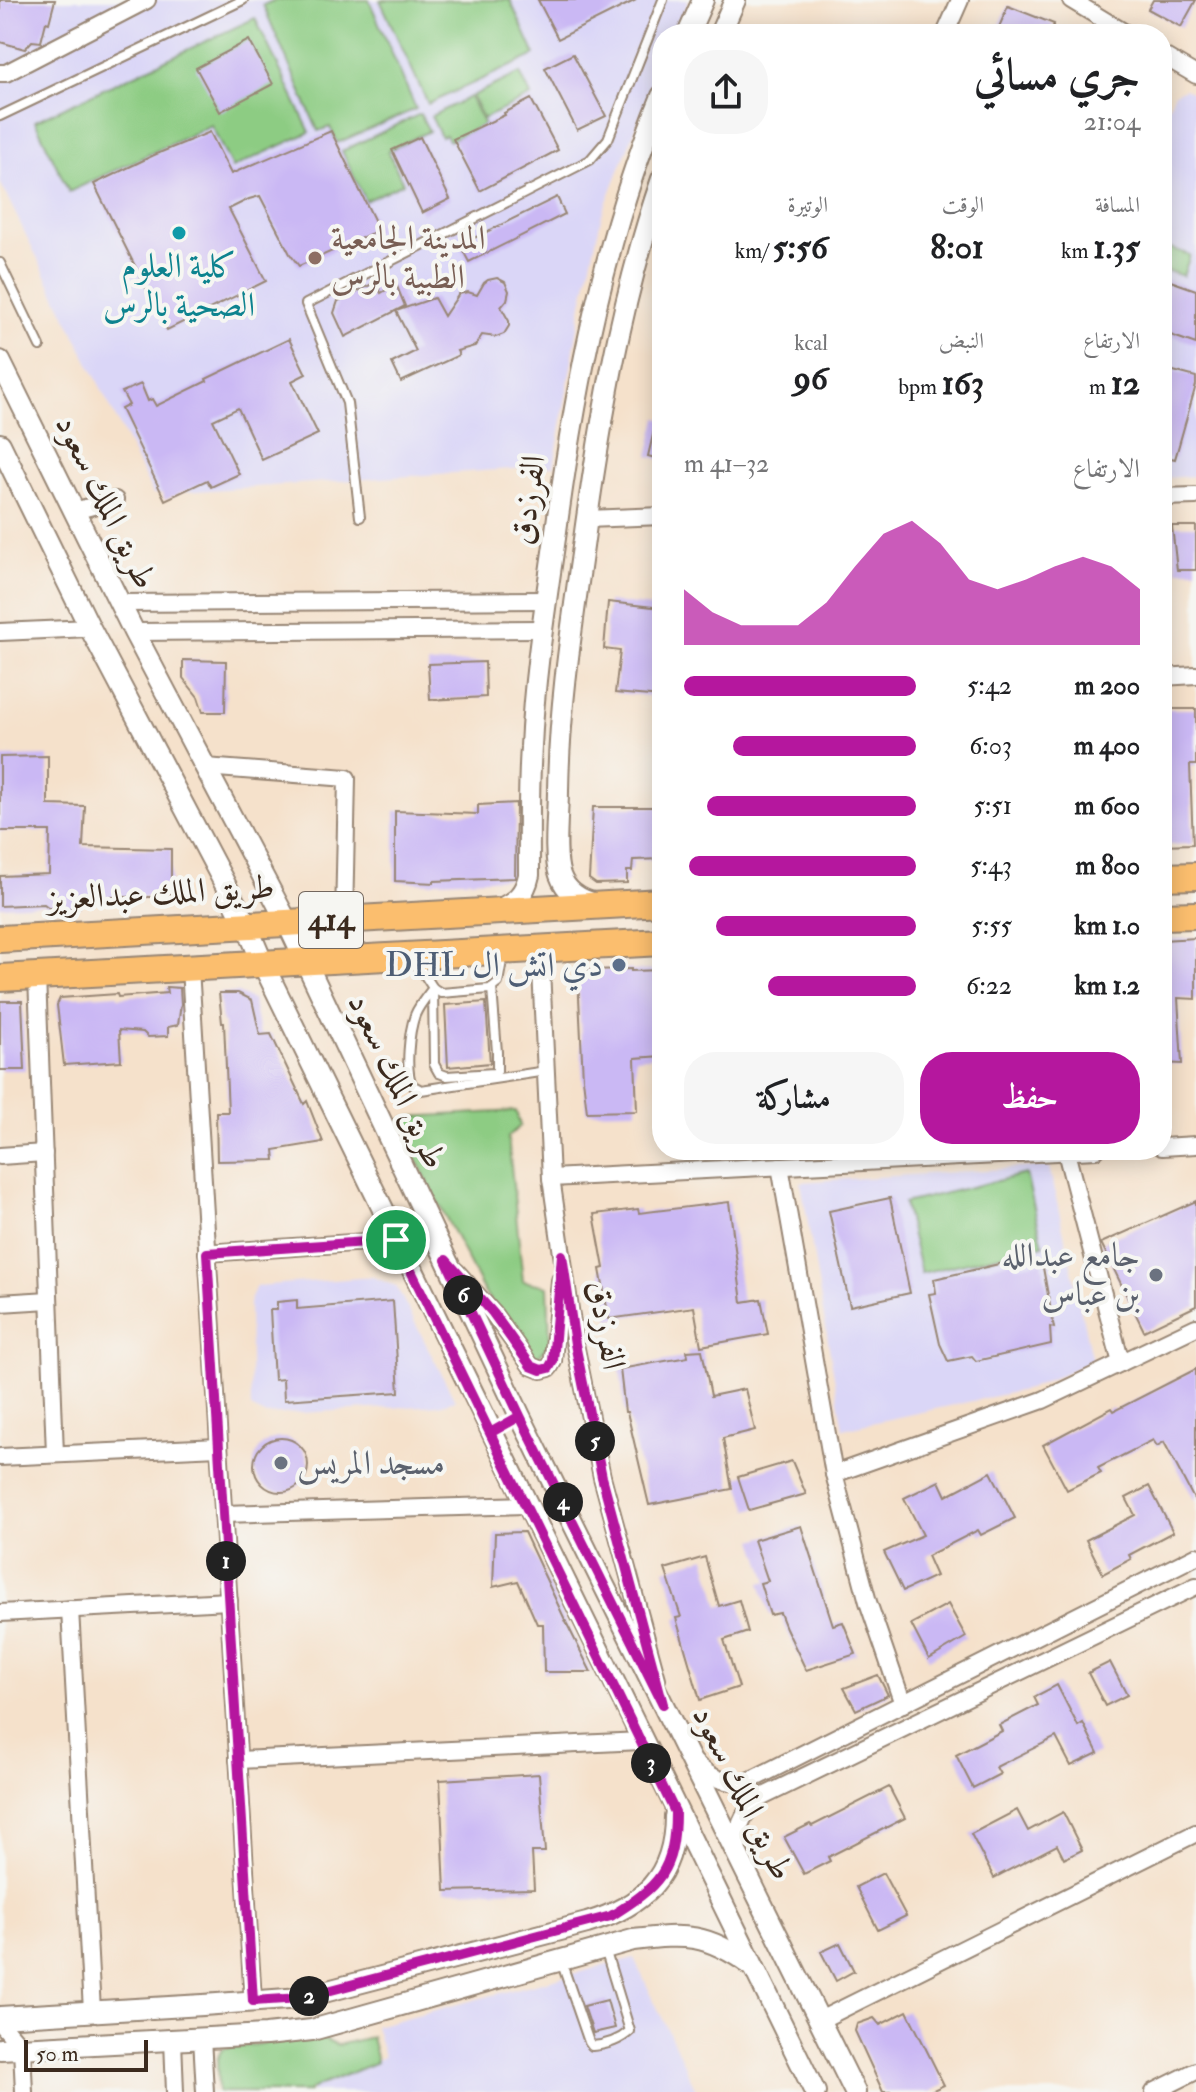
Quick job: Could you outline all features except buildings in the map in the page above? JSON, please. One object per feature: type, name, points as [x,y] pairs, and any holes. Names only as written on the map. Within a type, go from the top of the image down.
[{"type":"highway","points":[[1172,877],[1196,876]]},
{"type":"highway","name":"طريق الملك عبدالعزيز","points":[[0,939],[652,902]]},
{"type":"highway","points":[[1172,916],[1196,915]]},
{"type":"highway","name":"414","points":[[0,978],[652,942]]},
{"type":"street","points":[[0,73],[6,73],[147,0]]},
{"type":"street","points":[[692,24],[703,0]]},
{"type":"street","points":[[724,24],[735,0]]},
{"type":"street","points":[[949,24],[960,0]]},
{"type":"street","points":[[1071,0],[1111,24]]},
{"type":"street","points":[[1172,64],[1196,75]]},
{"type":"street","name":"الفرزدق","points":[[498,910],[523,894],[529,875],[531,747],[564,470],[593,316],[614,231],[652,122]]},
{"type":"street","name":"الفرزدق","points":[[600,905],[579,899],[571,893],[565,887],[557,866],[559,753],[572,628],[604,411],[621,324],[652,209]]},
{"type":"street","name":"طريق الملك سعود","points":[[0,361],[134,632],[287,922],[520,1416],[855,2092]]},
{"type":"street","name":"طريق الملك سعود","points":[[0,444],[90,628],[246,924],[525,1505],[815,2092]]},
{"type":"street","points":[[1172,497],[1196,496]]},
{"type":"street","points":[[74,511],[115,500]]},
{"type":"street","points":[[587,519],[652,516]]},
{"type":"street","points":[[120,603],[547,600]]},
{"type":"street","points":[[0,632],[90,628]]},
{"type":"street","points":[[134,632],[543,629]]},
{"type":"street","points":[[1172,676],[1196,675]]},
{"type":"street","points":[[205,767],[347,778],[344,919]]},
{"type":"street","name":"الفرزدق","points":[[540,948],[551,1178],[575,1344],[602,1477],[663,1704]]},
{"type":"street","points":[[190,968],[253,2001]]},
{"type":"street","points":[[37,976],[55,1454]]},
{"type":"street","points":[[1172,1146],[1196,1145]]},
{"type":"street","points":[[0,1156],[44,1153]]},
{"type":"street","points":[[551,1178],[903,1160]]},
{"type":"street","points":[[1068,1160],[1121,1363]]},
{"type":"street","points":[[780,1166],[834,1474],[868,1602],[903,1704]]},
{"type":"street","points":[[207,1253],[396,1240]]},
{"type":"street","points":[[446,1260],[493,1313],[531,1366],[541,1370],[549,1368],[553,1361],[562,1255]]},
{"type":"street","points":[[0,1303],[49,1300]]},
{"type":"street","points":[[834,1474],[1043,1400],[1196,1327]]},
{"type":"street","points":[[490,1433],[520,1416]]},
{"type":"street","points":[[0,1457],[219,1447]]},
{"type":"street","points":[[223,1514],[525,1505]]},
{"type":"street","points":[[690,1759],[710,1776],[722,1781],[747,1782],[1196,1556]]},
{"type":"street","points":[[738,1855],[738,1827],[744,1815],[760,1798],[1196,1586]]},
{"type":"street","points":[[0,1613],[229,1601]]},
{"type":"street","points":[[70,1609],[92,2011]]},
{"type":"street","points":[[238,1760],[641,1741]]},
{"type":"street","points":[[0,2019],[301,1998],[611,1916],[646,1894],[665,1869],[675,1834],[675,1812]]},
{"type":"street","points":[[820,2020],[1196,1833]]},
{"type":"street","points":[[0,2049],[312,2030],[633,1940],[673,1935],[701,1938],[728,1949],[753,1967]]},
{"type":"street","points":[[0,2019],[22,2048],[24,2092]]},
{"type":"street","points":[[202,2038],[205,2092]]},
{"type":"street","points":[[173,2040],[175,2092]]},
{"type":"street","points":[[1154,2092],[1196,2071]]},
{"type":"lane","points":[[0,116],[243,0]]},
{"type":"lane","points":[[654,24],[663,0]]},
{"type":"lane","points":[[360,517],[347,403],[306,304],[590,160],[608,139],[652,28]]},
{"type":"lane","points":[[0,263],[40,346]]},
{"type":"lane","points":[[413,956],[433,988],[441,993],[492,988],[498,983],[504,951]]},
{"type":"lane","points":[[433,988],[434,1064],[439,1073],[447,1076],[497,1071],[492,988]]},
{"type":"lane","points":[[433,988],[416,1013],[411,1031],[408,1076],[412,1085],[421,1090],[546,1071]]},
{"type":"lane","points":[[561,1960],[589,2042],[592,2046],[599,2045],[630,2031],[605,1948]]},
{"type":"shaded area","name":"المدينة الجامعية الطبية بالرس","points":[[0,0],[689,0],[678,24],[652,24],[652,86],[602,214],[582,303],[554,466],[153,494],[0,182]]},
{"type":"shaded area","points":[[1185,89],[1196,95],[1196,476],[1172,477],[1172,99],[1175,93]]},
{"type":"shaded area","points":[[1049,1166],[1092,1361],[1028,1389],[843,1429],[801,1182]]},
{"type":"shaded area","points":[[373,1277],[396,1286],[455,1400],[439,1405],[265,1415],[251,1408],[249,1303],[256,1286]]},
{"type":"shaded area","points":[[634,1958],[697,2092],[312,2092],[312,2089],[384,2057],[375,2026]]},
{"type":"green space","points":[[275,0],[369,0],[416,109],[337,143],[330,127],[318,131],[263,5]]},
{"type":"green space","points":[[380,0],[510,0],[535,55],[428,104]]},
{"type":"green space","points":[[255,18],[310,132],[232,168],[211,125],[69,192],[35,121]]},
{"type":"green space","points":[[520,73],[531,96],[483,119],[472,96]]},
{"type":"green space","points":[[470,97],[484,125],[449,141],[446,135],[441,137],[431,116]]},
{"type":"green space","points":[[420,114],[429,131],[388,151],[403,183],[365,201],[342,151]]},
{"type":"green space","points":[[1172,249],[1190,255],[1183,276],[1172,272]]},
{"type":"green space","points":[[516,1111],[520,1126],[508,1137],[523,1281],[548,1286],[550,1343],[538,1357],[524,1347],[484,1292],[397,1122],[407,1117]]},
{"type":"green space","points":[[1026,1174],[1043,1245],[921,1273],[904,1203]]},
{"type":"green space","points":[[318,2036],[338,2045],[371,2037],[377,2062],[309,2092],[218,2092],[217,2059],[222,2049]]},
{"type":"place","name":"كلية العلوم الصحية بالرس","points":[[179,233]]},
{"type":"place","name":"المدينة الجامعية الطبية بالرس","points":[[315,258]]},
{"type":"place","name":"DHL دي اتش ال","points":[[619,965]]},
{"type":"place","name":"جامع عبدالله بن عباس","points":[[1156,1275]]},
{"type":"place","name":"مسجد المريس","points":[[281,1463]]},
{"type":"route","points":[[396,1240],[207,1253],[253,2001],[301,1998],[611,1916],[646,1894],[656,1883],[665,1869],[675,1834],[675,1812],[490,1433],[520,1416],[663,1704],[602,1477],[575,1344],[562,1255],[553,1361],[549,1368],[541,1370],[531,1366],[493,1313],[446,1260],[520,1416],[490,1433],[396,1240]]}]
